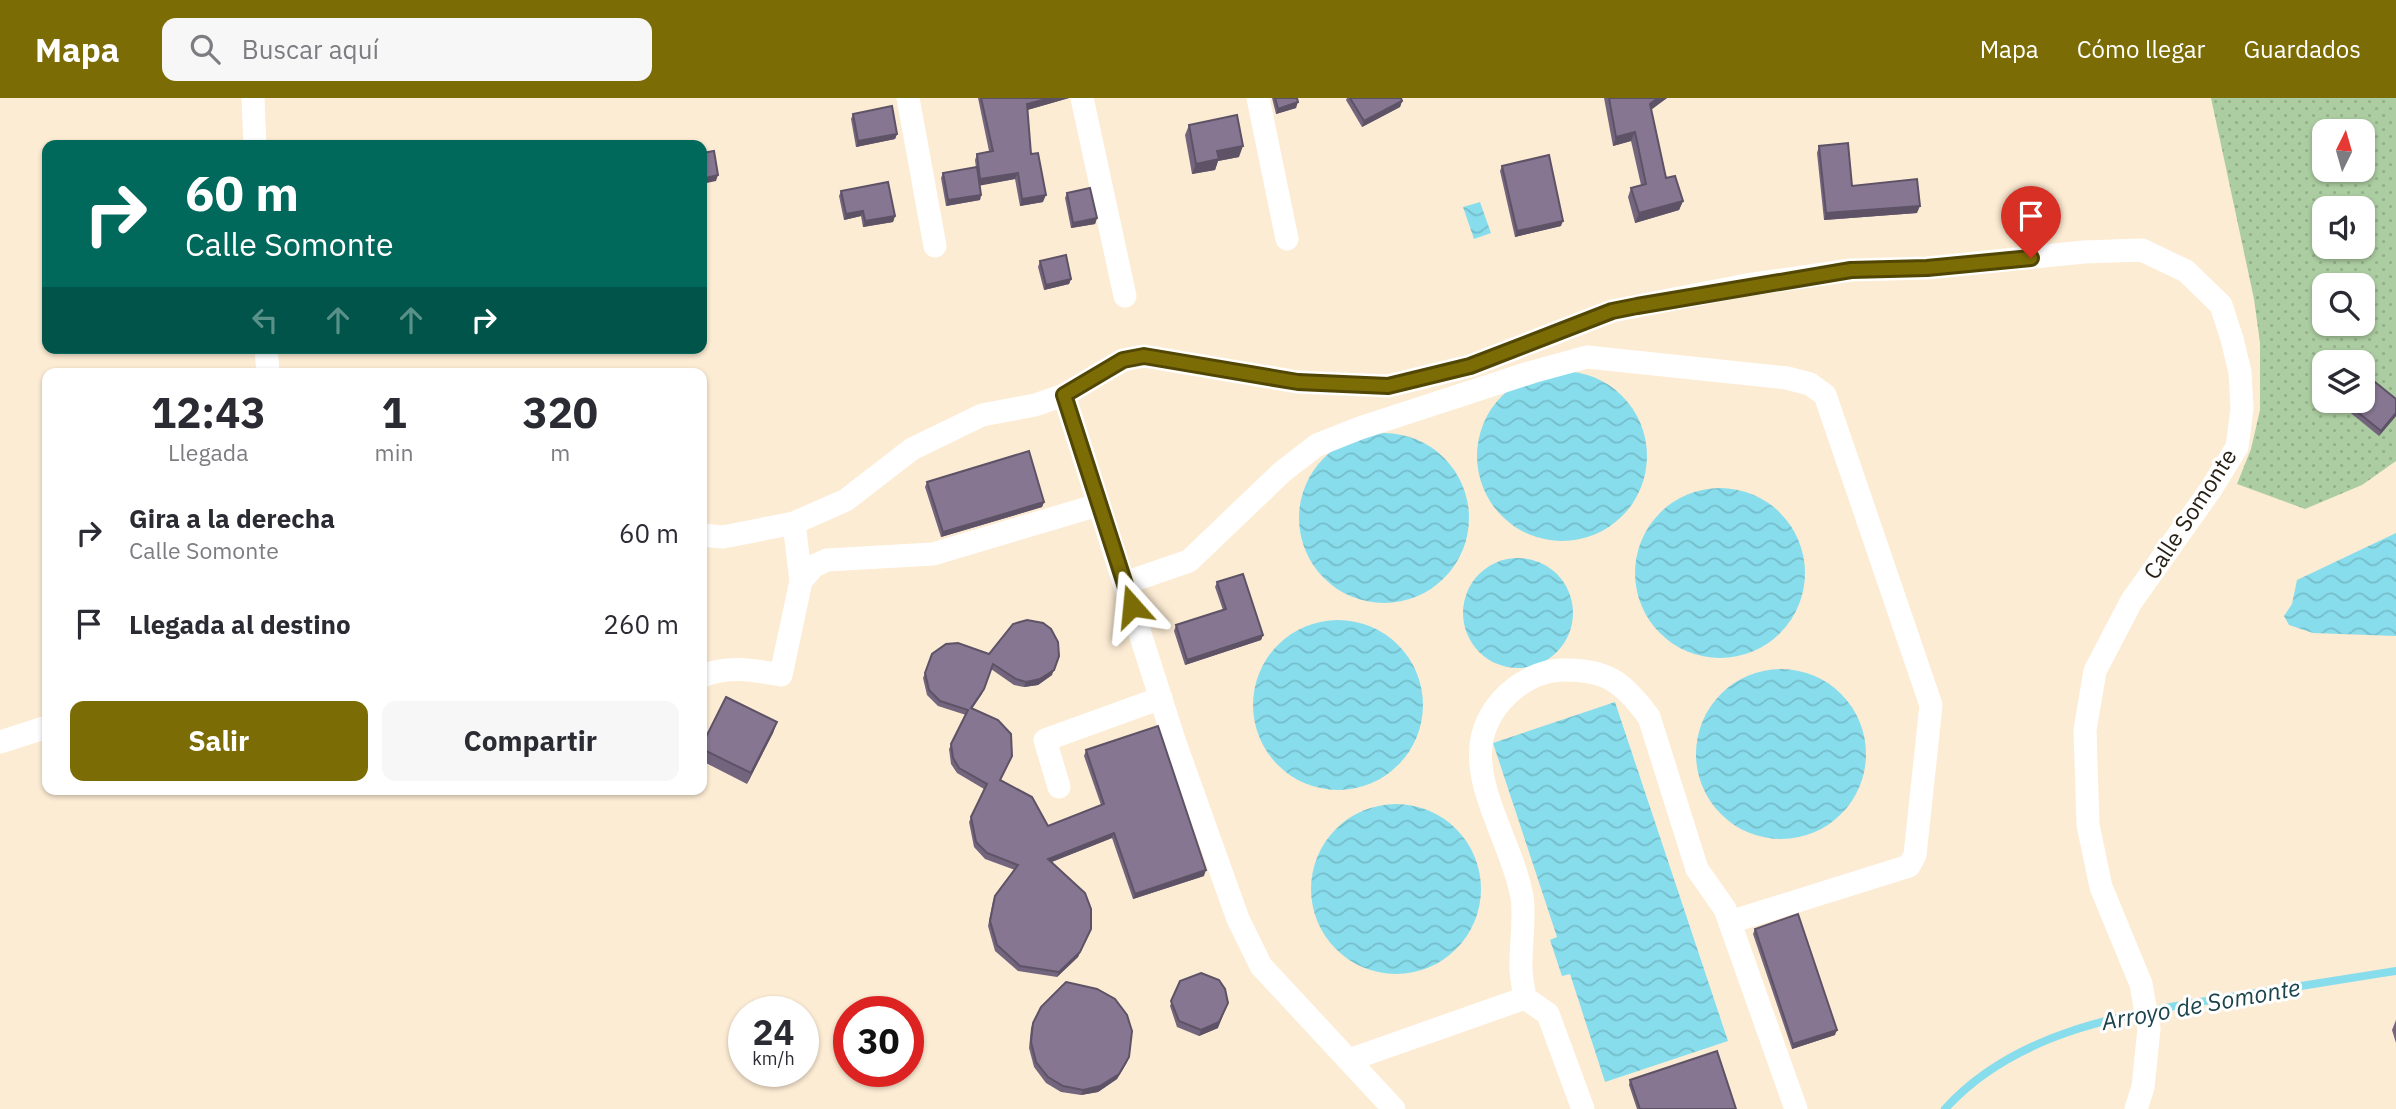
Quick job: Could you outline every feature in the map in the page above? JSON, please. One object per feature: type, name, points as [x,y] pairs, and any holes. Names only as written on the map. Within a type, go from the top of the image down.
[{"type":"street","points":[[253,98],[255,140]]},
{"type":"street","points":[[908,98],[935,246]]},
{"type":"street","points":[[1082,98],[1125,296]]},
{"type":"street","points":[[1258,98],[1287,239]]},
{"type":"street","name":"Calle Somonte","points":[[707,535],[723,537],[794,523],[846,500],[912,449],[982,415],[1064,395],[1123,360],[1144,356],[1298,382],[1388,386],[1470,366],[1612,311],[1748,285],[1851,270],[1927,268],[2084,252],[2142,250],[2186,271],[2221,306],[2240,372],[2242,409],[2236,447],[2211,489],[2132,602],[2095,671],[2085,730],[2088,825],[2099,874],[2141,984],[2149,1029],[2143,1087],[2136,1109]]},
{"type":"street","points":[[1125,583],[1189,561],[1282,472],[1317,445],[1360,428],[1587,356],[1787,378],[1810,384],[1825,395],[1931,705],[1915,855],[1909,866],[1730,922]]},
{"type":"street","points":[[1064,395],[1161,698],[1238,919],[1261,966],[1394,1109]]},
{"type":"street","points":[[801,581],[814,566],[827,560],[933,554],[1098,505]]},
{"type":"street","points":[[707,674],[718,669],[746,669],[781,676],[801,581],[794,523]]},
{"type":"street","points":[[1583,1109],[1548,1014],[1525,998],[1520,965],[1522,898],[1478,762],[1481,733],[1496,705],[1519,683],[1550,670],[1585,669],[1612,677],[1634,696],[1649,717],[1697,869],[1725,909],[1796,1109]]},
{"type":"street","points":[[1059,787],[1045,740],[1161,698]]},
{"type":"street","points":[[0,742],[42,729]]},
{"type":"street","points":[[1349,1060],[1525,998]]},
{"type":"green space","points":[[2211,98],[2396,98],[2396,461],[2362,485],[2305,509],[2237,484],[2251,449],[2260,410],[2260,343],[2254,299]]},
{"type":"water","points":[[1480,202],[1491,233],[1474,239],[1463,207]]},
{"type":"water","points":[[1562,371],[1594,378],[1622,396],[1640,424],[1647,456],[1640,488],[1622,516],[1594,534],[1562,541],[1530,534],[1502,516],[1484,488],[1477,456],[1484,424],[1502,396],[1530,378]]},
{"type":"water","points":[[1384,433],[1417,439],[1444,458],[1463,485],[1469,518],[1463,551],[1444,578],[1417,597],[1384,603],[1351,597],[1324,578],[1305,551],[1299,518],[1305,485],[1324,458],[1351,439]]},
{"type":"water","points":[[1720,488],[1753,494],[1780,513],[1799,540],[1805,573],[1799,606],[1780,633],[1753,652],[1720,658],[1687,652],[1660,633],[1641,606],[1635,573],[1641,540],[1660,513],[1687,494]]},
{"type":"water","points":[[2396,533],[2396,636],[2313,633],[2289,625],[2284,616],[2292,604],[2297,580]]},
{"type":"water","points":[[1518,558],[1539,562],[1557,574],[1569,592],[1573,613],[1569,634],[1557,652],[1539,664],[1518,668],[1497,664],[1479,652],[1467,634],[1463,613],[1467,592],[1479,574],[1497,562]]},
{"type":"water","points":[[1338,620],[1371,626],[1398,645],[1417,672],[1423,705],[1417,738],[1398,765],[1371,784],[1338,790],[1305,784],[1278,765],[1259,738],[1253,705],[1259,672],[1278,645],[1305,626]]},
{"type":"water","points":[[1781,669],[1814,675],[1841,694],[1860,721],[1866,754],[1860,787],[1841,814],[1814,833],[1781,839],[1748,833],[1721,814],[1702,787],[1696,754],[1702,721],[1721,694],[1748,675]]},
{"type":"water","points":[[1615,702],[1728,1041],[1605,1082],[1570,974],[1562,976],[1550,940],[1557,937],[1493,743]]},
{"type":"water","points":[[1396,804],[1429,810],[1456,829],[1475,856],[1481,889],[1475,922],[1456,949],[1429,968],[1396,974],[1363,968],[1336,949],[1317,922],[1311,889],[1317,856],[1336,829],[1363,810]]},
{"type":"building","points":[[981,98],[1050,98],[1027,104],[1031,154],[1038,153],[1046,195],[1022,199],[1018,173],[980,179],[977,154],[993,151]]},
{"type":"building","points":[[1275,98],[1297,98],[1298,102],[1278,109]]},
{"type":"building","points":[[1350,98],[1401,98],[1402,101],[1364,121]]},
{"type":"building","points":[[1609,98],[1658,98],[1650,104],[1666,178],[1675,176],[1683,201],[1639,213],[1631,188],[1646,184],[1635,132],[1616,137]]},
{"type":"building","points":[[892,106],[897,134],[858,141],[853,114]]},
{"type":"building","points":[[1237,115],[1243,146],[1217,151],[1219,159],[1196,164],[1189,125]]},
{"type":"building","points":[[1848,143],[1852,186],[1917,179],[1920,206],[1826,213],[1819,146]]},
{"type":"building","points":[[714,151],[718,175],[707,178],[707,152]]},
{"type":"building","points":[[1549,155],[1563,221],[1517,231],[1502,166]]},
{"type":"building","points":[[977,167],[981,195],[948,200],[943,173]]},
{"type":"building","points":[[888,182],[895,216],[865,221],[863,211],[846,214],[841,191]]},
{"type":"building","points":[[1090,188],[1097,218],[1073,223],[1067,193]]},
{"type":"building","points":[[1066,255],[1071,279],[1046,285],[1040,261]]},
{"type":"building","points":[[2375,382],[2396,399],[2396,413],[2381,431],[2359,413],[2375,413]]},
{"type":"building","points":[[1029,451],[1044,502],[943,532],[927,482]]},
{"type":"building","points":[[1243,574],[1263,635],[1187,660],[1176,625],[1226,609],[1217,582]]},
{"type":"building","points":[[1027,620],[1043,623],[1051,629],[1058,642],[1059,656],[1054,670],[1040,679],[1026,682],[1016,679],[993,664],[984,689],[971,708],[998,720],[1011,734],[1012,756],[1000,780],[1032,797],[1048,826],[1104,804],[1086,750],[1158,726],[1206,870],[1135,894],[1114,833],[1048,859],[1085,893],[1091,909],[1091,929],[1080,952],[1059,972],[1020,966],[997,945],[990,921],[995,896],[1018,865],[987,853],[976,842],[971,817],[987,784],[959,768],[953,758],[951,744],[968,710],[940,701],[929,690],[925,673],[932,654],[946,644],[958,643],[989,654],[1013,624]]},
{"type":"building","points":[[726,697],[777,722],[751,773],[707,751],[707,735]]},
{"type":"building","points":[[1798,914],[1837,1030],[1793,1044],[1755,929]]},
{"type":"building","points":[[1201,973],[1219,980],[1225,989],[1228,1003],[1219,1022],[1201,1030],[1179,1021],[1171,1001],[1180,981]]},
{"type":"building","points":[[1066,982],[1097,989],[1115,999],[1127,1015],[1132,1031],[1129,1057],[1119,1074],[1100,1086],[1083,1090],[1063,1086],[1048,1077],[1036,1062],[1031,1042],[1033,1023],[1041,1007]]},
{"type":"building","points":[[1717,1051],[1736,1109],[1640,1109],[1630,1080]]},
{"type":"waterway","name":"Arroyo de Somonte","points":[[1945,1109],[1974,1082],[2007,1059],[2080,1028],[2159,1009],[2396,971]]},
{"type":"route","points":[[1132,606],[1064,395],[1123,360],[1144,356],[1298,382],[1388,386],[1470,366],[1612,311],[1637,306],[1748,285],[1851,270],[1927,268],[2031,258]]}]
